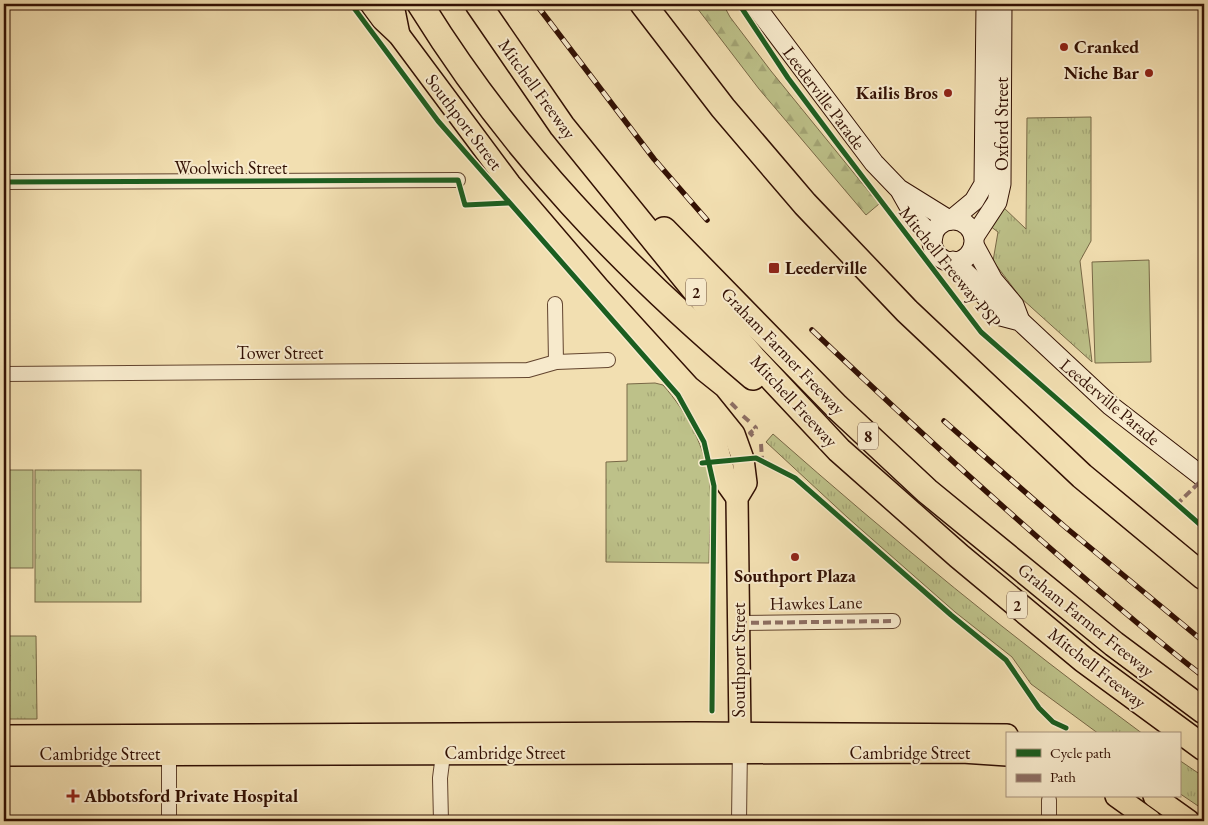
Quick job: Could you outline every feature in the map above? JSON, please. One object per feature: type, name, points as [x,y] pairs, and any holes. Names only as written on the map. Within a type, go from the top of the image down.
[{"type":"highway","points":[[420,4],[451,54],[481,96],[543,173],[620,258],[688,322],[839,450]]},
{"type":"highway","name":"Mitchell Freeway","points":[[478,4],[562,126],[703,300],[753,358],[839,450],[959,556],[1084,660],[1204,748]]},
{"type":"highway","points":[[643,4],[723,108],[799,197],[907,311],[1082,476],[1204,577]]},
{"type":"highway","name":"Graham Farmer Freeway","points":[[562,126],[837,407],[927,491],[1114,644],[1204,712]]},
{"type":"main road","name":"Southport Street","points":[[371,4],[382,20],[399,35],[510,184],[598,287],[689,387],[709,403],[734,434],[743,459],[746,483],[737,498],[740,744]]},
{"type":"main road","name":"Southport Street","points":[[390,4],[394,10],[399,35]]},
{"type":"main road","name":"Leederville Parade","points":[[754,4],[874,163],[899,189],[918,222],[933,237]]},
{"type":"main road","name":"Oxford Street","points":[[950,220],[974,201],[984,184],[986,4]]},
{"type":"main road","name":"Oxford Street","points":[[974,241],[996,202],[1001,184],[1002,4]]},
{"type":"main road","name":"Leederville Parade","points":[[899,189],[950,220]]},
{"type":"main road","points":[[950,220],[957,220],[968,226],[974,241],[966,257],[953,261],[942,258],[937,254],[933,237],[938,226],[950,220]]},
{"type":"main road","name":"Leederville Parade","points":[[974,241],[993,280],[1014,305],[1020,321],[1111,406],[1204,478]]},
{"type":"main road","name":"Leederville Parade","points":[[953,261],[980,288],[1001,316],[1020,321]]},
{"type":"main road","name":"Cambridge Street","points":[[740,744],[1006,735]]},
{"type":"main road","name":"Cambridge Street","points":[[4,736],[169,744],[740,744],[1006,755]]},
{"type":"main road","name":"Cambridge Street","points":[[4,755],[169,744]]},
{"type":"main road","points":[[1119,798],[1151,821]]},
{"type":"main road","points":[[1157,798],[1189,821]]},
{"type":"street","name":"Woolwich Street","points":[[4,182],[458,180]]},
{"type":"street","points":[[555,304],[556,362]]},
{"type":"street","name":"Tower Street","points":[[4,374],[528,370],[556,362],[608,360]]},
{"type":"street","name":"Hawkes Lane","points":[[739,623],[893,621]]},
{"type":"street","points":[[441,821],[440,778],[444,743]]},
{"type":"street","points":[[169,744],[169,821]]},
{"type":"street","name":"Southport Street","points":[[739,821],[740,744]]},
{"type":"street","points":[[1049,800],[1049,821]]},
{"type":"green space","points":[[694,4],[723,4],[730,17],[771,71],[879,204],[866,215],[759,89]]},
{"type":"green space","points":[[1091,117],[1091,241],[1080,261],[1092,362],[1021,298],[993,261],[998,232],[990,226],[1003,207],[1026,229],[1027,118]]},
{"type":"green space","points":[[1149,260],[1151,362],[1095,363],[1092,262]]},
{"type":"green space","points":[[655,383],[663,385],[672,396],[700,444],[708,471],[711,494],[709,563],[606,562],[606,462],[627,461],[627,384]]},
{"type":"green space","points":[[773,434],[955,588],[1140,732],[1096,732],[1031,684],[1012,657],[955,612],[847,517],[766,442]]},
{"type":"green space","points":[[4,470],[33,470],[33,568],[4,568]]},
{"type":"green space","points":[[35,470],[141,470],[141,602],[35,602]]},
{"type":"green space","points":[[4,636],[36,636],[37,719],[4,719]]},
{"type":"green space","points":[[1180,761],[1204,777],[1204,810],[1180,794]]},
{"type":"railway","points":[[536,4],[654,159],[707,220]]},
{"type":"railway","points":[[812,330],[1027,528],[1130,617],[1204,677]]},
{"type":"railway","points":[[944,421],[1064,526],[1204,642]]},
{"type":"marked path","points":[[731,403],[739,411]]},
{"type":"marked path","points":[[743,416],[750,422]]},
{"type":"marked path","points":[[753,436],[750,433],[756,428],[754,426]]},
{"type":"marked path","points":[[761,444],[762,459]]},
{"type":"marked path","points":[[1176,505],[1204,478]]},
{"type":"marked path","points":[[739,623],[893,621]]},
{"type":"cycle path","points":[[351,4],[438,121],[678,395],[704,442],[714,486],[712,711]]},
{"type":"cycle path","name":"Mitchell Freeway PSP","points":[[739,4],[788,78],[981,332],[1204,528]]},
{"type":"cycle path","points":[[4,182],[458,180],[465,205],[508,203]]},
{"type":"cycle path","points":[[702,463],[756,458],[795,478],[951,615],[1006,660],[1039,708],[1053,722],[1066,728]]},
{"type":"place","name":"Cranked","points":[[1064,47]]},
{"type":"place","name":"Niche Bar","points":[[1149,73]]},
{"type":"place","name":"Kailis Bros","points":[[948,93]]},
{"type":"place","name":"Leederville","points":[[774,268]]},
{"type":"place","name":"Southport Plaza","points":[[795,557]]},
{"type":"place","name":"Abbotsford Private Hospital","points":[[73,796]]}]
